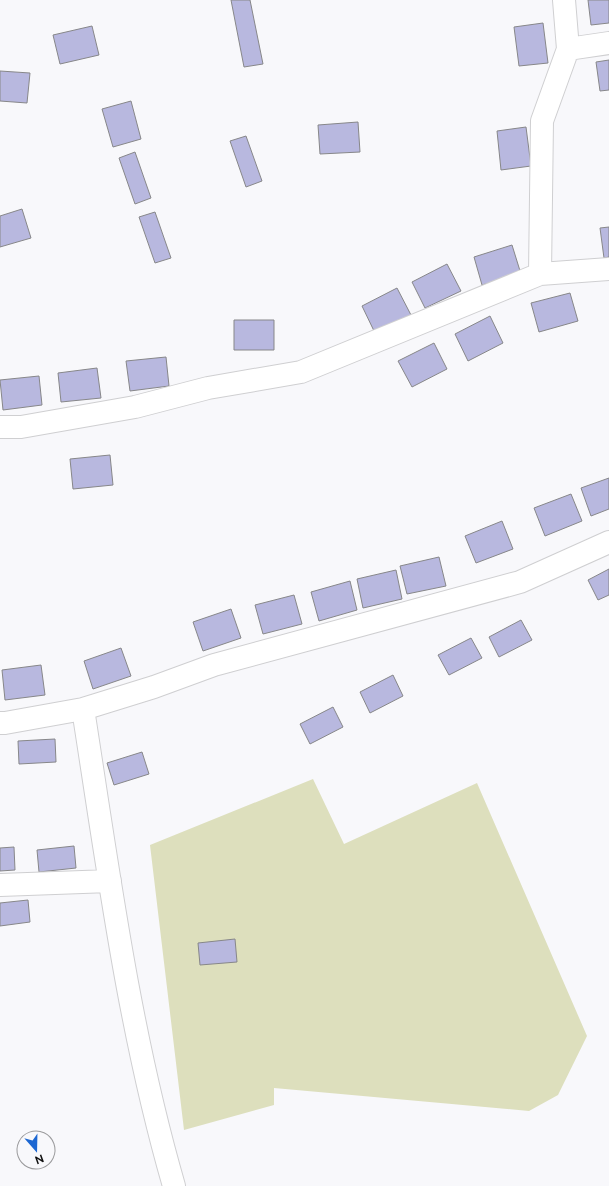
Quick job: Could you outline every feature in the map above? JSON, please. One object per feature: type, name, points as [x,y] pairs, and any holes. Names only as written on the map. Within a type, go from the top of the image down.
[{"type":"street","points":[[540,274],[542,121],[568,49],[564,0]]},
{"type":"street","points":[[568,49],[609,43]]},
{"type":"street","points":[[0,427],[21,427],[135,407],[208,388],[301,372],[540,274],[609,269]]},
{"type":"street","points":[[0,723],[83,709],[154,687],[214,665],[520,582],[609,542]]},
{"type":"street","points":[[83,709],[110,881],[139,1049],[161,1143],[174,1186]]},
{"type":"street","points":[[0,885],[110,881]]},
{"type":"green space","points":[[313,779],[344,844],[477,783],[587,1036],[558,1095],[529,1111],[274,1088],[274,1105],[184,1130],[150,845]]},
{"type":"building","points":[[231,0],[250,0],[263,64],[244,67]]},
{"type":"building","points":[[588,0],[609,0],[609,23],[591,25]]},
{"type":"building","points":[[543,23],[548,63],[519,66],[514,27]]},
{"type":"building","points":[[92,26],[99,55],[60,64],[53,35]]},
{"type":"building","points":[[609,60],[609,90],[600,91],[596,62]]},
{"type":"building","points":[[0,71],[30,73],[27,103],[0,101]]},
{"type":"building","points":[[131,101],[141,139],[113,147],[102,109]]},
{"type":"building","points":[[358,122],[360,152],[320,154],[318,125]]},
{"type":"building","points":[[526,127],[531,166],[501,170],[497,131]]},
{"type":"building","points":[[246,136],[262,181],[246,187],[230,141]]},
{"type":"building","points":[[135,152],[151,198],[135,204],[119,158]]},
{"type":"building","points":[[22,209],[31,238],[0,247],[0,216]]},
{"type":"building","points":[[155,212],[171,258],[155,263],[139,217]]},
{"type":"building","points":[[609,227],[609,257],[604,258],[600,228]]},
{"type":"building","points":[[512,245],[521,274],[482,285],[474,257]]},
{"type":"building","points":[[447,264],[461,291],[425,308],[412,282]]},
{"type":"building","points":[[397,288],[411,315],[375,333],[362,306]]},
{"type":"building","points":[[570,293],[578,321],[539,332],[531,303]]},
{"type":"building","points":[[490,316],[503,343],[468,361],[455,334]]},
{"type":"building","points":[[234,320],[274,320],[274,350],[234,350]]},
{"type":"building","points":[[434,343],[447,369],[412,387],[398,361]]},
{"type":"building","points":[[166,357],[169,386],[130,391],[126,361]]},
{"type":"building","points":[[97,368],[101,398],[61,402],[58,373]]},
{"type":"building","points":[[39,376],[42,405],[3,410],[0,380]]},
{"type":"building","points":[[110,455],[113,485],[73,489],[70,459]]},
{"type":"building","points":[[609,478],[609,509],[591,516],[581,488]]},
{"type":"building","points":[[571,494],[582,521],[545,536],[534,508]]},
{"type":"building","points":[[502,521],[513,549],[476,563],[465,536]]},
{"type":"building","points":[[439,557],[446,586],[407,594],[400,566]]},
{"type":"building","points":[[609,569],[609,595],[598,600],[588,580]]},
{"type":"building","points":[[396,570],[402,599],[363,608],[357,579]]},
{"type":"building","points":[[350,581],[357,610],[319,621],[311,592]]},
{"type":"building","points":[[294,595],[302,624],[263,634],[255,605]]},
{"type":"building","points":[[231,609],[241,638],[203,651],[193,622]]},
{"type":"building","points":[[521,620],[532,640],[499,657],[489,637]]},
{"type":"building","points":[[471,638],[482,658],[449,675],[438,655]]},
{"type":"building","points":[[121,648],[131,676],[93,689],[84,661]]},
{"type":"building","points":[[41,665],[45,695],[5,700],[2,670]]},
{"type":"building","points":[[393,675],[403,696],[370,713],[360,692]]},
{"type":"building","points":[[333,707],[343,727],[310,744],[300,724]]},
{"type":"building","points":[[55,739],[56,762],[19,764],[18,741]]},
{"type":"building","points":[[142,752],[149,774],[114,785],[107,763]]},
{"type":"building","points":[[74,846],[76,868],[39,872],[37,850]]},
{"type":"building","points":[[14,847],[15,870],[0,871],[0,848]]},
{"type":"building","points":[[28,900],[30,922],[0,926],[0,903]]},
{"type":"building","points":[[235,939],[237,962],[200,965],[198,943]]}]
